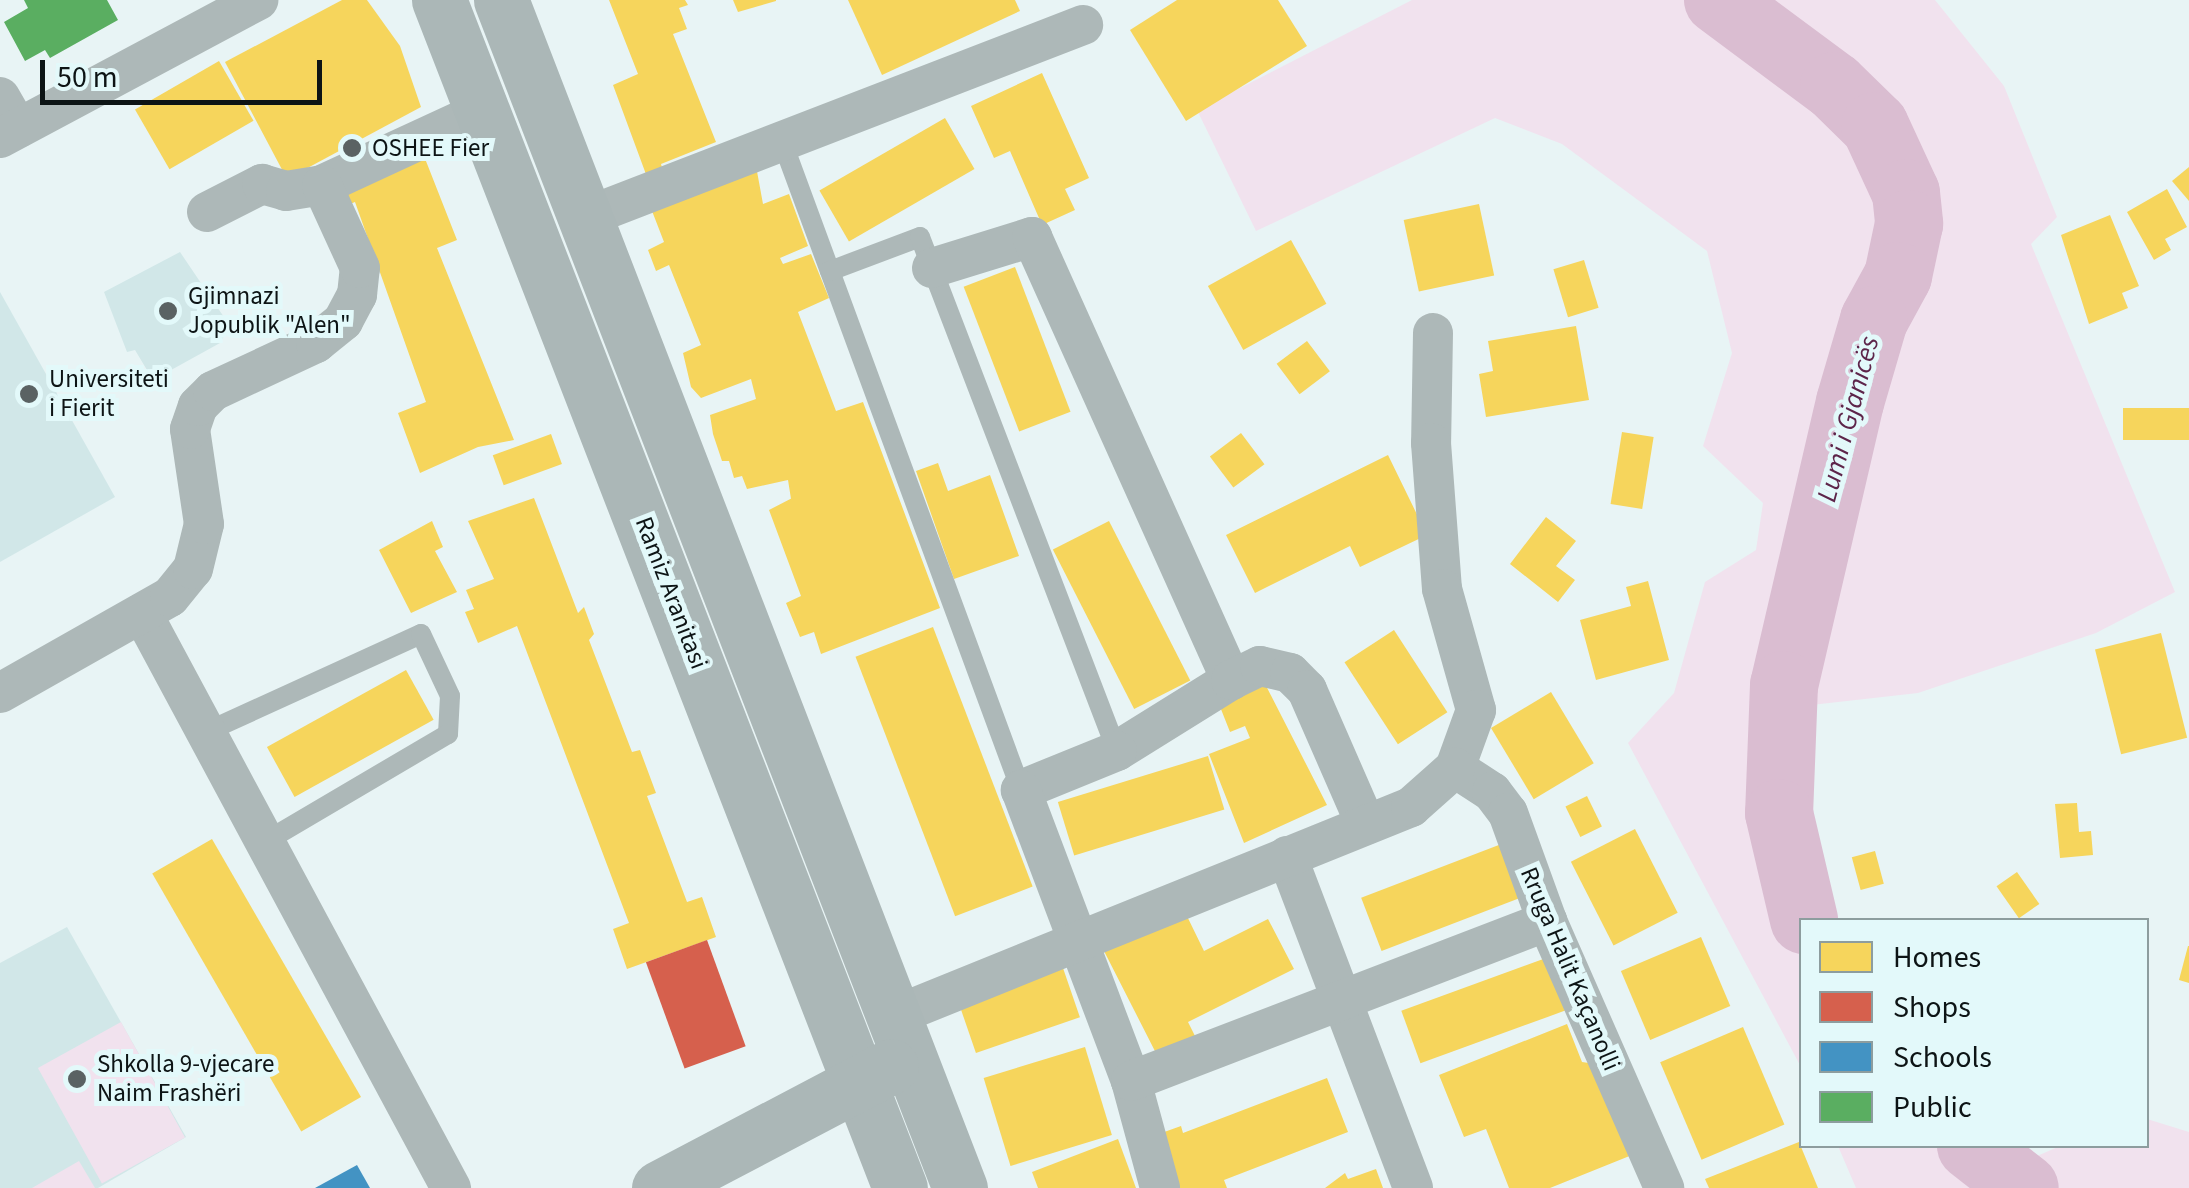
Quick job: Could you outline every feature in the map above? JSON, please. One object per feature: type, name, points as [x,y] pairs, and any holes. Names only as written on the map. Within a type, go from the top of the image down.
[{"type":"main road","name":"Ramiz Aranitasi","points":[[439,0],[900,1188]]},
{"type":"main road","points":[[502,0],[960,1188]]},
{"type":"main road","points":[[660,1188],[858,1078],[902,1038]]},
{"type":"street","points":[[6,121],[258,0]]},
{"type":"street","points":[[586,217],[1083,24]]},
{"type":"street","points":[[207,212],[262,184],[286,191],[322,186],[482,112]]},
{"type":"street","points":[[0,694],[142,613],[183,584],[199,553],[204,524],[190,429],[198,406],[213,391],[316,343],[343,321],[357,295],[360,268],[322,186]]},
{"type":"street","points":[[932,268],[1032,237],[1231,680]]},
{"type":"street","points":[[902,1038],[1077,944],[1411,807],[1456,768],[1476,710],[1442,589],[1431,443],[1433,333]]},
{"type":"street","points":[[142,613],[451,1188]]},
{"type":"street","points":[[1160,1188],[1131,1082],[1020,790],[1117,750],[1260,666],[1290,672],[1307,690],[1366,825]]},
{"type":"street","name":"Rruga Halit Kaçanolli","points":[[1456,768],[1492,792],[1508,813],[1547,921],[1664,1188]]},
{"type":"street","points":[[1287,856],[1413,1188]]},
{"type":"street","points":[[1131,1082],[1547,921]]},
{"type":"lane","points":[[782,141],[1020,790]]},
{"type":"lane","points":[[830,271],[920,237],[1117,750]]},
{"type":"lane","points":[[206,732],[421,634],[450,696],[448,734],[265,842]]},
{"type":"shaded area","points":[[1412,0],[1935,0],[2004,86],[2057,217],[2031,244],[2175,592],[2096,633],[1918,693],[1776,709],[1773,813],[1799,926],[1799,1063],[1628,743],[1674,693],[1705,582],[1756,550],[1763,503],[1703,446],[1732,353],[1707,251],[1562,144],[1495,118],[1256,231],[1197,110]]},
{"type":"shaded area","name":"Gjimnazi Jopublik \"Alen\"","points":[[180,252],[230,326],[220,343],[153,380],[135,350],[127,352],[104,292]]},
{"type":"shaded area","name":"Universiteti i Fierit","points":[[0,292],[115,497],[0,562]]},
{"type":"shaded area","name":"Shkolla 9-vjecare Naim Frashëri","points":[[67,927],[186,1137],[98,1188],[0,1188],[0,963]]},
{"type":"shaded area","points":[[121,1022],[185,1137],[102,1184],[38,1068]]},
{"type":"shaded area","points":[[2149,1120],[2189,1132],[2189,1188],[1856,1188],[1839,1148],[1965,1148],[1996,1174],[2055,1148],[2149,1148]]},
{"type":"shaded area","points":[[79,1161],[95,1188],[32,1188]]},
{"type":"building: Homes","points":[[342,0],[367,0],[400,46],[421,107],[287,179],[225,62]]},
{"type":"building: Homes","points":[[609,0],[685,0],[688,5],[679,8],[687,29],[673,34],[716,142],[661,164],[663,171],[647,177],[613,85],[638,74]]},
{"type":"building: Homes","points":[[733,0],[776,0],[776,1],[738,12]]},
{"type":"building: Homes","points":[[848,0],[1015,0],[1020,11],[882,75]]},
{"type":"building: Homes","points":[[1177,0],[1278,0],[1307,46],[1186,121],[1130,30]]},
{"type":"building: Homes","points":[[219,61],[254,121],[169,169],[135,110]]},
{"type":"building: Homes","points":[[1042,73],[1089,178],[1065,189],[1075,210],[1042,225],[1010,151],[994,158],[971,106]]},
{"type":"building: Homes","points":[[945,118],[974,169],[849,242],[819,190]]},
{"type":"building: Homes","points":[[754,155],[763,204],[789,194],[808,246],[780,258],[783,264],[811,254],[829,298],[798,312],[836,411],[863,402],[940,608],[821,654],[814,632],[800,637],[786,603],[801,596],[769,510],[791,499],[788,480],[747,489],[742,476],[734,478],[729,461],[722,461],[713,434],[710,415],[756,399],[751,379],[701,398],[691,387],[683,353],[701,345],[669,265],[656,271],[648,250],[664,242],[647,198]]},
{"type":"building: Homes","points":[[424,156],[457,240],[437,248],[514,440],[478,447],[420,473],[398,413],[426,402],[355,202],[350,204],[344,188]]},
{"type":"building: Homes","points":[[2189,167],[2189,201],[2172,181]]},
{"type":"building: Homes","points":[[2167,189],[2187,227],[2165,239],[2171,250],[2154,260],[2127,212]]},
{"type":"building: Homes","points":[[1479,204],[1494,275],[1419,291],[1404,220]]},
{"type":"building: Homes","points":[[2110,215],[2139,286],[2122,293],[2128,308],[2089,324],[2061,235]]},
{"type":"building: Homes","points":[[1291,240],[1326,304],[1243,350],[1208,286]]},
{"type":"building: Homes","points":[[1584,260],[1599,308],[1568,317],[1553,269]]},
{"type":"building: Homes","points":[[1015,267],[1071,412],[1019,431],[964,287]]},
{"type":"building: Homes","points":[[1576,326],[1589,400],[1486,417],[1479,374],[1493,371],[1488,341]]},
{"type":"building: Homes","points":[[1307,341],[1330,371],[1300,394],[1277,364]]},
{"type":"building: Homes","points":[[2123,408],[2189,408],[2189,440],[2123,440]]},
{"type":"building: Homes","points":[[1622,432],[1654,437],[1642,509],[1611,504]]},
{"type":"building: Homes","points":[[1241,433],[1264,464],[1233,488],[1210,456]]},
{"type":"building: Homes","points":[[551,434],[562,464],[504,485],[493,455]]},
{"type":"building: Homes","points":[[1388,455],[1427,535],[1360,567],[1350,546],[1255,593],[1226,535]]},
{"type":"building: Homes","points":[[938,463],[948,491],[990,475],[1019,556],[954,579],[916,471]]},
{"type":"building: Homes","points":[[534,498],[578,613],[584,607],[594,634],[589,640],[632,752],[640,750],[656,793],[647,796],[687,902],[702,897],[716,937],[627,969],[613,929],[629,923],[517,626],[478,643],[465,612],[474,609],[466,590],[494,579],[468,521]]},
{"type":"building: Homes","points":[[1546,517],[1576,541],[1556,566],[1575,580],[1558,602],[1510,564]]},
{"type":"building: Homes","points":[[432,521],[443,547],[435,551],[457,592],[411,613],[379,550]]},
{"type":"building: Homes","points":[[1109,521],[1190,680],[1134,709],[1053,550]]},
{"type":"building: Homes","points":[[1648,581],[1669,660],[1596,680],[1580,620],[1631,606],[1626,587]]},
{"type":"building: Homes","points":[[933,627],[1033,887],[955,916],[856,657]]},
{"type":"building: Homes","points":[[1394,630],[1447,712],[1398,744],[1345,662]]},
{"type":"building: Homes","points":[[2161,633],[2187,738],[2121,754],[2095,649]]},
{"type":"building: Homes","points":[[406,670],[434,720],[295,797],[267,747]]},
{"type":"building: Homes","points":[[1261,676],[1327,805],[1244,843],[1209,754],[1250,738],[1245,726],[1230,732],[1215,694]]},
{"type":"building: Homes","points":[[1551,692],[1594,763],[1534,799],[1491,728]]},
{"type":"building: Homes","points":[[1208,756],[1224,810],[1074,855],[1058,802]]},
{"type":"building: Homes","points":[[1587,796],[1602,827],[1580,837],[1565,807]]},
{"type":"building: Homes","points":[[2077,803],[2079,832],[2091,831],[2093,855],[2060,858],[2055,804]]},
{"type":"building: Homes","points":[[1635,829],[1678,913],[1614,945],[1571,862]]},
{"type":"building: Homes","points":[[212,839],[361,1097],[301,1132],[152,874]]},
{"type":"building: Homes","points":[[1504,843],[1524,896],[1382,951],[1361,898]]},
{"type":"building: Homes","points":[[1875,851],[1884,884],[1861,890],[1852,857]]},
{"type":"building: Homes","points":[[2017,872],[2039,904],[2019,918],[1997,886]]},
{"type":"building: Homes","points":[[1184,910],[1204,951],[1268,919],[1294,969],[1188,1022],[1197,1040],[1159,1059],[1104,951]]},
{"type":"building: Homes","points":[[1701,937],[1730,1006],[1650,1040],[1621,971]]},
{"type":"building: Homes","points":[[2189,946],[2189,983],[2179,980]]},
{"type":"building: Homes","points":[[1546,958],[1565,1011],[1420,1063],[1401,1011]]},
{"type":"building: Homes","points":[[1063,968],[1080,1017],[976,1053],[959,1004]]},
{"type":"building: Homes","points":[[1567,1024],[1582,1062],[1596,1064],[1632,1155],[1550,1188],[1509,1188],[1486,1129],[1464,1137],[1439,1075]]},
{"type":"building: Homes","points":[[1743,1027],[1784,1125],[1702,1160],[1660,1062]]},
{"type":"building: Homes","points":[[1085,1047],[1112,1135],[1011,1166],[984,1078]]},
{"type":"building: Homes","points":[[1327,1078],[1348,1132],[1224,1180],[1227,1188],[1173,1188],[1153,1136],[1181,1126],[1183,1133]]},
{"type":"building: Homes","points":[[1118,1139],[1136,1188],[1038,1188],[1032,1172]]},
{"type":"building: Homes","points":[[1799,1142],[1818,1188],[1709,1188],[1705,1179]]},
{"type":"building: Homes","points":[[1376,1169],[1383,1188],[1325,1188],[1345,1173],[1348,1179]]},
{"type":"building: Shops","points":[[707,940],[746,1046],[685,1068],[646,962]]},
{"type":"building: Schools","points":[[357,1165],[370,1188],[315,1188]]},
{"type":"building: Public","points":[[24,0],[107,0],[118,20],[50,58],[45,50],[25,61],[4,22],[28,8]]},
{"type":"waterway","name":"Lumi i Gjanicës","points":[[1718,0],[1834,86],[1875,126],[1906,193],[1909,224],[1898,276],[1874,320],[1850,402],[1784,685],[1779,813],[1804,918]]},
{"type":"waterway","name":"Lumi i Gjanicës","points":[[1974,1148],[2025,1188]]},
{"type":"place","name":"OSHEE Fier","points":[[352,148]]},
{"type":"place","name":"Gjimnazi Jopublik \"Alen\"","points":[[168,311]]},
{"type":"place","name":"Universiteti i Fierit","points":[[29,394]]},
{"type":"place","name":"Shkolla 9-vjecare Naim Frashëri","points":[[77,1079]]}]
